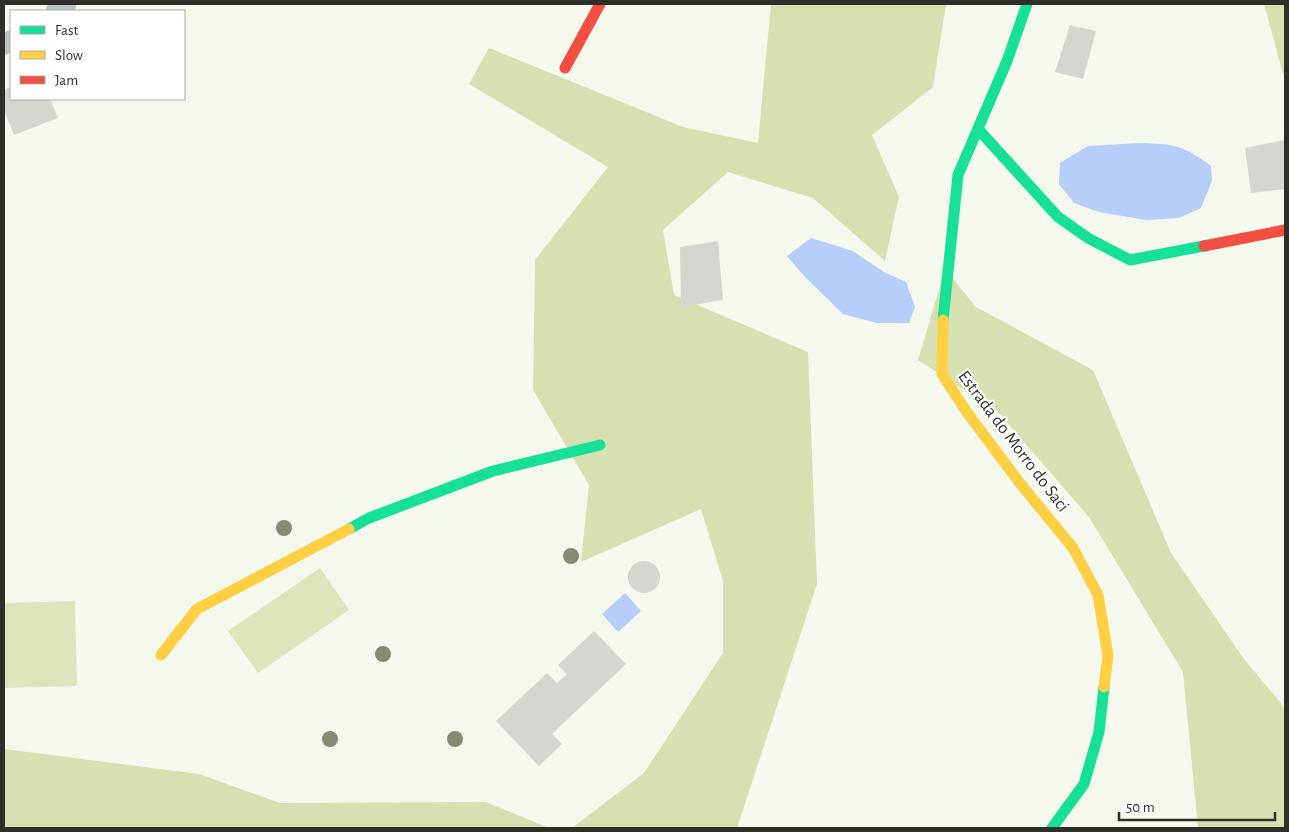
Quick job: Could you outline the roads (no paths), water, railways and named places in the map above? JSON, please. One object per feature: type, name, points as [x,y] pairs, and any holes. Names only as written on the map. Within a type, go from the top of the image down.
[{"type":"street","points":[[566,68],[600,4]]},
{"type":"street","name":"Estrada do Morro do Saci","points":[[1027,4],[1007,61],[958,175],[943,321],[942,374],[966,412],[1019,482],[1073,548],[1098,595],[1108,656],[1099,732],[1084,784],[1052,828]]},
{"type":"street","points":[[978,129],[1058,217],[1088,238],[1130,260],[1285,230]]},
{"type":"street","points":[[160,655],[197,609],[369,518],[492,471],[600,445]]},
{"type":"water","points":[[1140,143],[1178,147],[1211,166],[1212,181],[1201,208],[1179,218],[1146,220],[1099,212],[1074,203],[1059,184],[1060,163],[1088,146]]},
{"type":"water","points":[[811,238],[853,251],[884,272],[906,282],[915,307],[909,323],[877,323],[843,314],[805,277],[787,256]]},
{"type":"water","points":[[625,593],[641,611],[618,632],[602,614]]}]
